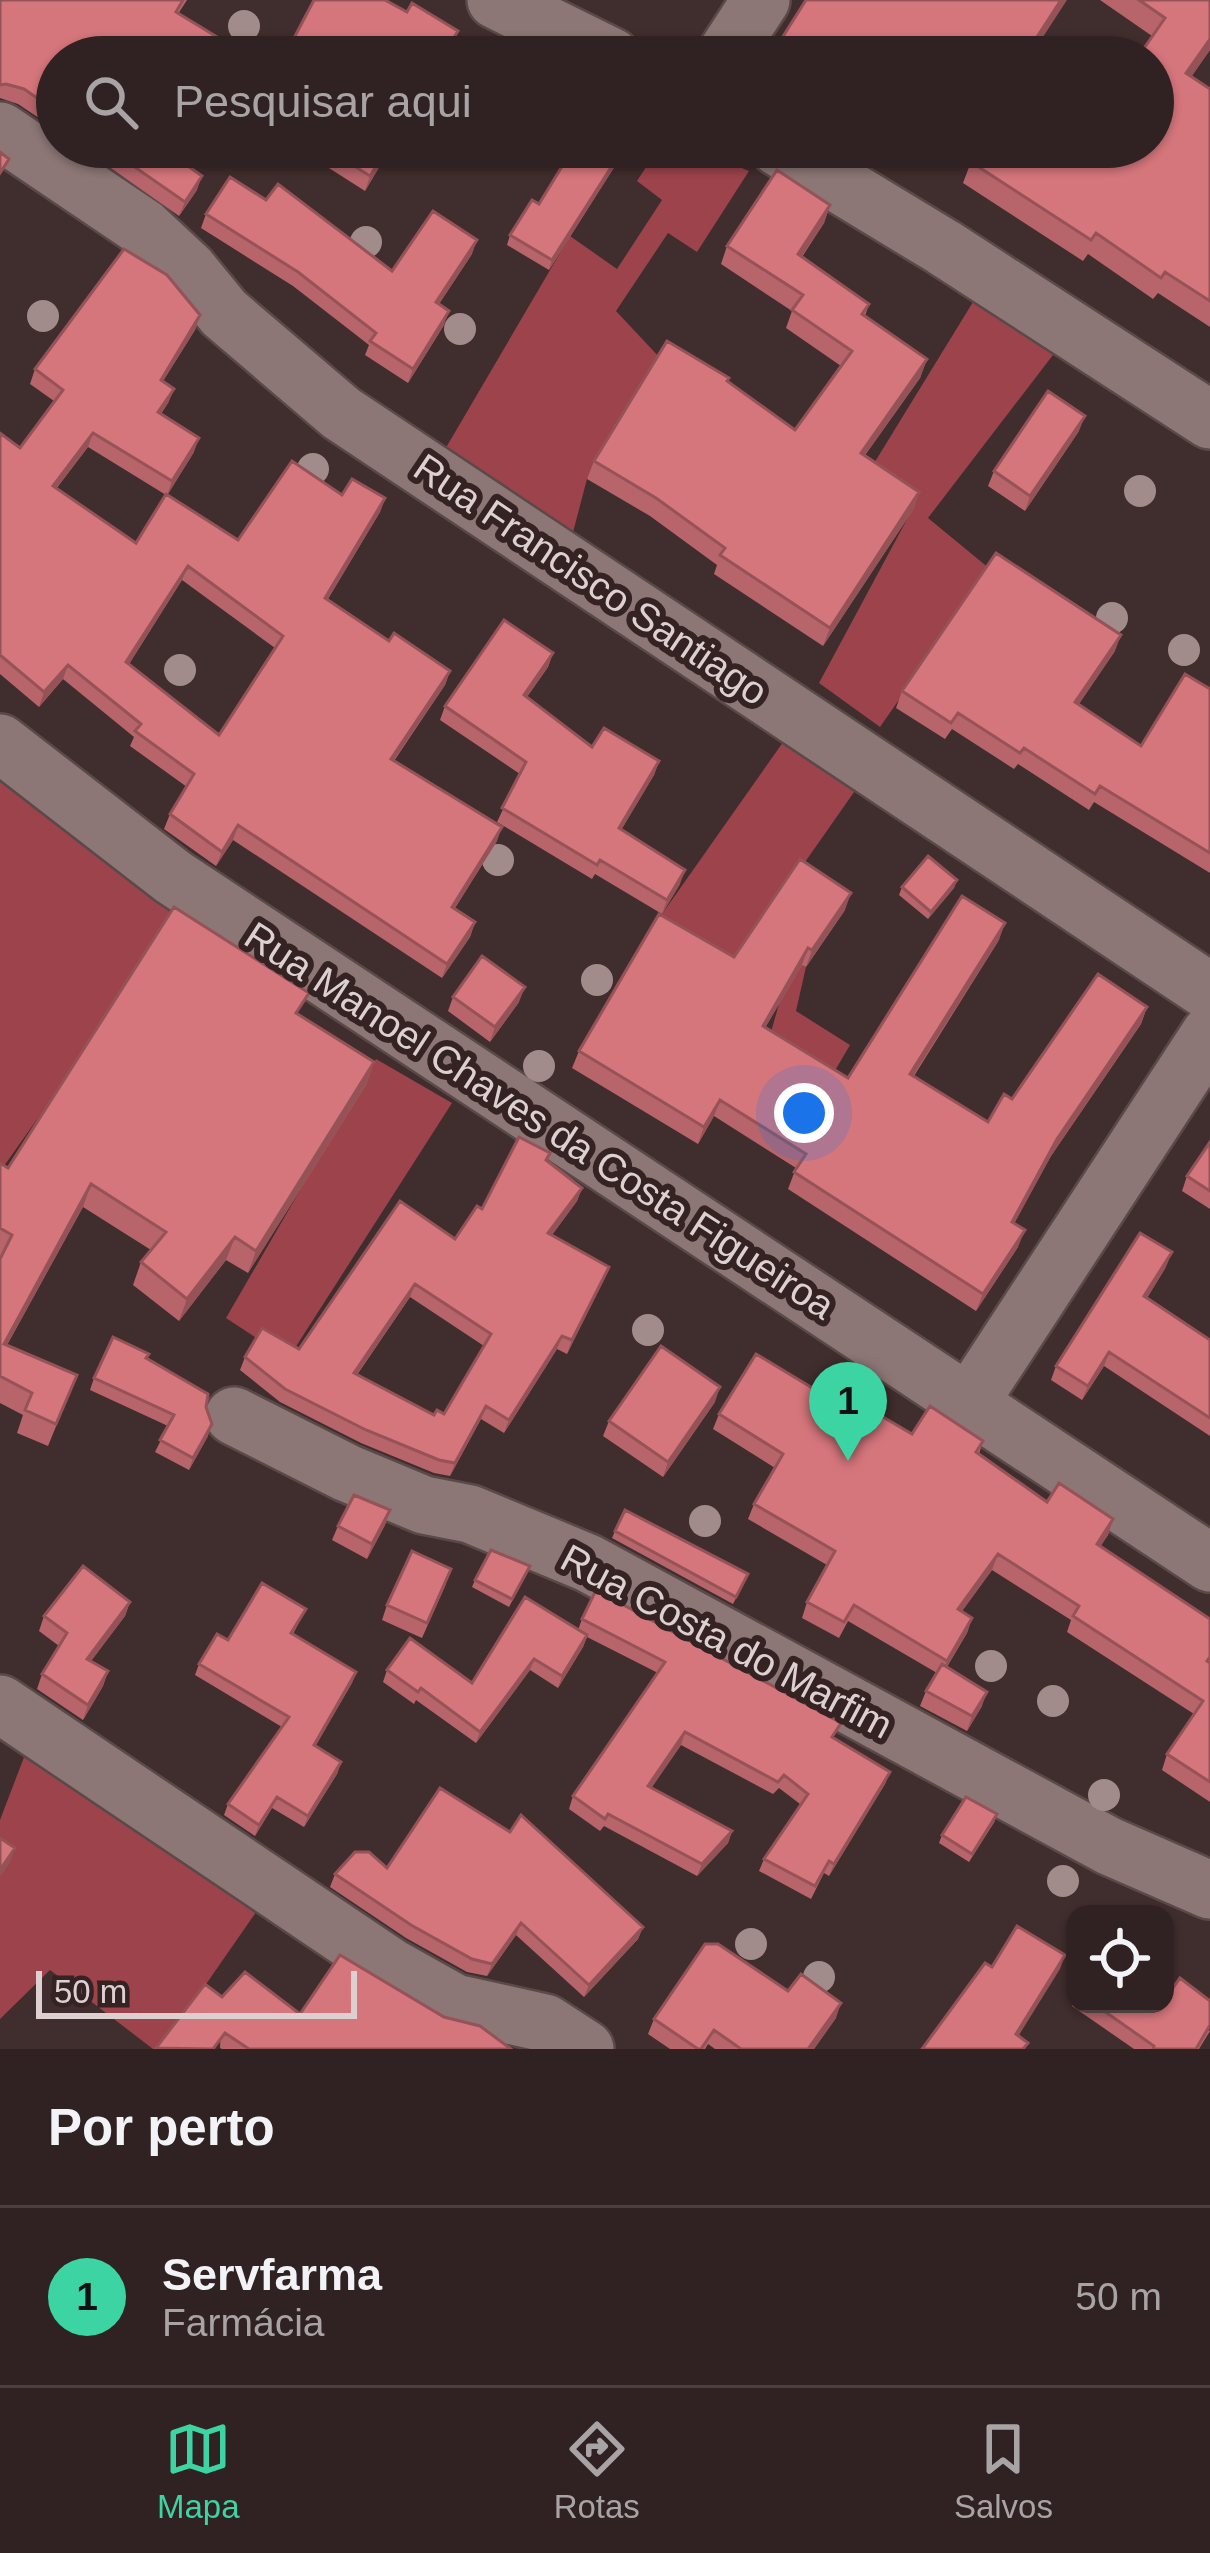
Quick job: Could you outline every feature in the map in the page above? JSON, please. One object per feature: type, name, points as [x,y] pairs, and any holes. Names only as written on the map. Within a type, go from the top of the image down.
[{"type":"street","points":[[496,0],[569,36]]},
{"type":"street","points":[[738,36],[761,0]]},
{"type":"street","name":"Rua Francisco Santiago","points":[[0,131],[36,155]]},
{"type":"street","name":"Rua Francisco Santiago","points":[[55,168],[144,228],[188,269],[224,313],[341,412],[1210,992]]},
{"type":"street","points":[[813,168],[1210,420]]},
{"type":"street","name":"Rua Manoel Chaves da Costa Figueiroa","points":[[0,743],[193,891],[1210,1562]]},
{"type":"street","points":[[969,1403],[1210,1034]]},
{"type":"street","name":"Rua Costa do Marfim","points":[[234,1416],[347,1473],[424,1505],[470,1514],[588,1563],[1109,1846],[1210,1890]]},
{"type":"street","points":[[0,1704],[389,1966],[455,2003],[545,2023],[585,2049]]},
{"type":"shaded area","points":[[645,168],[749,171],[697,252],[668,233],[616,311],[661,359],[587,479],[572,536],[444,451],[570,236],[617,269],[662,200],[637,181]]},
{"type":"shaded area","points":[[973,302],[1056,351],[928,518],[990,569],[880,727],[819,683],[912,510],[865,478]]},
{"type":"shaded area","points":[[793,728],[859,785],[756,932],[806,967],[796,1011],[850,1045],[826,1086],[766,1049],[779,1004],[721,970],[662,914]]},
{"type":"shaded area","points":[[0,764],[181,916],[4,1166],[0,1165]]},
{"type":"shaded area","points":[[376,1059],[452,1103],[288,1359],[226,1318]]},
{"type":"shaded area","points":[[26,1752],[261,1905],[161,2049],[153,2049],[50,1970],[0,2019],[0,1820]]},
{"type":"building","points":[[0,0],[183,0],[176,12],[215,36],[36,36],[36,97],[24,89],[0,85]]},
{"type":"building","points":[[314,0],[385,0],[407,12],[412,3],[458,31],[455,36],[295,36]]},
{"type":"building","points":[[806,0],[1061,0],[1038,36],[783,36]]},
{"type":"building","points":[[1139,0],[1210,0],[1210,39],[1186,73],[1210,89],[1210,301],[1165,272],[1161,278],[1096,233],[1091,240],[980,168],[1174,168],[1174,36],[1153,36],[1165,18]]},
{"type":"building","points":[[0,152],[9,159],[0,173]]},
{"type":"building","points":[[136,168],[191,168],[202,176],[185,202]]},
{"type":"building","points":[[561,168],[611,168],[552,260],[510,235],[532,200],[539,204]]},
{"type":"building","points":[[777,170],[830,205],[798,254],[869,304],[862,314],[927,359],[861,453],[919,492],[830,628],[720,555],[725,548],[656,498],[594,461],[667,341],[729,378],[795,430],[852,351],[792,310],[803,295],[727,246]]},
{"type":"building","points":[[230,177],[266,200],[278,184],[392,271],[433,211],[477,240],[436,302],[449,311],[413,369],[370,341],[376,333],[298,272],[206,214]]},
{"type":"building","points":[[124,249],[167,275],[200,315],[161,380],[174,389],[158,412],[199,438],[172,481],[93,433],[53,486],[136,543],[166,494],[238,540],[292,461],[342,495],[352,479],[385,498],[325,598],[389,641],[394,633],[450,671],[391,759],[502,827],[452,907],[475,922],[447,964],[238,825],[222,852],[170,814],[194,774],[135,731],[141,724],[68,665],[44,692],[0,655],[0,433],[20,448],[63,390],[35,369]],"holes":[[[188,566],[283,636],[219,735],[126,662]]]},
{"type":"building","points":[[1048,391],[1085,416],[1030,496],[994,471]]},
{"type":"building","points":[[996,553],[1121,635],[1075,702],[1141,746],[1185,674],[1210,689],[1210,853],[1100,786],[1095,794],[1024,748],[1020,753],[958,713],[951,723],[902,691]]},
{"type":"building","points":[[504,620],[553,653],[524,695],[592,747],[604,728],[659,761],[619,828],[685,870],[667,900],[502,808],[526,762],[445,706]]},
{"type":"building","points":[[928,856],[957,880],[931,912],[902,887]]},
{"type":"building","points":[[800,859],[851,893],[812,950],[808,948],[763,1026],[848,1078],[962,896],[1005,923],[910,1074],[988,1122],[1004,1094],[1012,1099],[1098,974],[1147,1007],[1057,1139],[1012,1222],[1025,1230],[983,1294],[794,1172],[806,1154],[720,1100],[704,1127],[579,1051],[659,914],[734,957]]},
{"type":"building","points":[[174,907],[309,993],[296,1013],[374,1062],[256,1251],[235,1237],[187,1299],[141,1262],[166,1232],[91,1184],[4,1344],[77,1375],[56,1424],[25,1410],[32,1393],[0,1376],[0,1259],[12,1235],[0,1228],[0,1163],[8,1168]]},
{"type":"building","points":[[482,956],[525,987],[495,1027],[453,997]]},
{"type":"building","points":[[519,1137],[550,1153],[546,1160],[582,1188],[548,1233],[609,1267],[572,1340],[562,1336],[509,1420],[486,1406],[455,1463],[366,1430],[285,1389],[245,1357],[262,1328],[299,1349],[400,1201],[455,1239],[477,1206],[482,1209]],"holes":[[[415,1284],[491,1334],[444,1414],[437,1410],[434,1415],[354,1373]]]},
{"type":"building","points":[[1210,1142],[1210,1191],[1187,1176]]},
{"type":"building","points":[[1140,1233],[1172,1252],[1144,1296],[1210,1340],[1210,1418],[1109,1352],[1088,1386],[1056,1366]]},
{"type":"building","points":[[113,1337],[149,1354],[146,1358],[208,1394],[206,1407],[212,1424],[193,1458],[160,1440],[174,1415],[94,1378]]},
{"type":"building","points":[[661,1346],[720,1387],[668,1462],[609,1421]]},
{"type":"building","points":[[756,1354],[819,1392],[825,1383],[912,1434],[930,1406],[983,1441],[976,1452],[1047,1502],[1059,1483],[1113,1519],[1097,1544],[1210,1619],[1210,1782],[1167,1754],[1203,1701],[1073,1616],[1079,1606],[998,1554],[958,1609],[972,1618],[947,1661],[854,1605],[844,1622],[807,1602],[835,1551],[754,1504],[783,1454],[719,1414]]},
{"type":"building","points":[[354,1495],[390,1510],[372,1544],[338,1526]]},
{"type":"building","points":[[625,1510],[748,1574],[736,1597],[615,1531]]},
{"type":"building","points":[[491,1550],[530,1566],[512,1599],[475,1580]]},
{"type":"building","points":[[412,1551],[451,1569],[427,1623],[387,1605]]},
{"type":"building","points":[[83,1566],[130,1602],[87,1659],[108,1671],[88,1705],[42,1674],[67,1633],[44,1616]]},
{"type":"building","points":[[262,1583],[306,1609],[291,1633],[356,1672],[314,1745],[341,1762],[308,1816],[277,1797],[259,1825],[228,1804],[289,1717],[199,1664],[217,1634],[228,1640]]},
{"type":"building","points":[[596,1590],[841,1723],[832,1737],[890,1772],[834,1864],[829,1861],[815,1886],[764,1859],[808,1794],[784,1775],[778,1782],[685,1732],[648,1786],[732,1831],[702,1864],[608,1814],[605,1819],[573,1796],[665,1662],[582,1619]]},
{"type":"building","points":[[525,1597],[587,1635],[562,1676],[534,1659],[480,1732],[421,1688],[418,1692],[387,1670],[410,1638],[472,1683]]},
{"type":"building","points":[[942,1664],[987,1692],[972,1716],[926,1691]]},
{"type":"building","points":[[440,1788],[510,1832],[521,1815],[643,1927],[589,1985],[521,1923],[492,1964],[472,1959],[335,1874],[355,1852],[369,1852],[387,1868]]},
{"type":"building","points":[[966,1797],[997,1814],[972,1854],[942,1835]]},
{"type":"building","points":[[0,1838],[15,1848],[0,1870]]},
{"type":"building","points":[[1017,1926],[1065,1955],[1016,2034],[1028,2043],[1023,2049],[922,2049],[985,1963],[992,1967]]},
{"type":"building","points":[[705,1944],[718,1944],[788,1991],[801,1974],[841,2003],[808,2049],[741,2049],[714,2030],[698,2049],[654,2019]]},
{"type":"building","points":[[340,1955],[444,2017],[480,2026],[511,2049],[249,2049],[225,2033],[213,2049],[156,2048],[205,1984],[222,1997],[245,1972],[300,2014]]},
{"type":"building","points":[[1180,1978],[1210,2001],[1210,2025],[1196,2049],[1153,2049],[1107,2013],[1174,2013],[1174,1986]]},
{"type":"place","name":"Servfarma","points":[[848,1461]]}]
